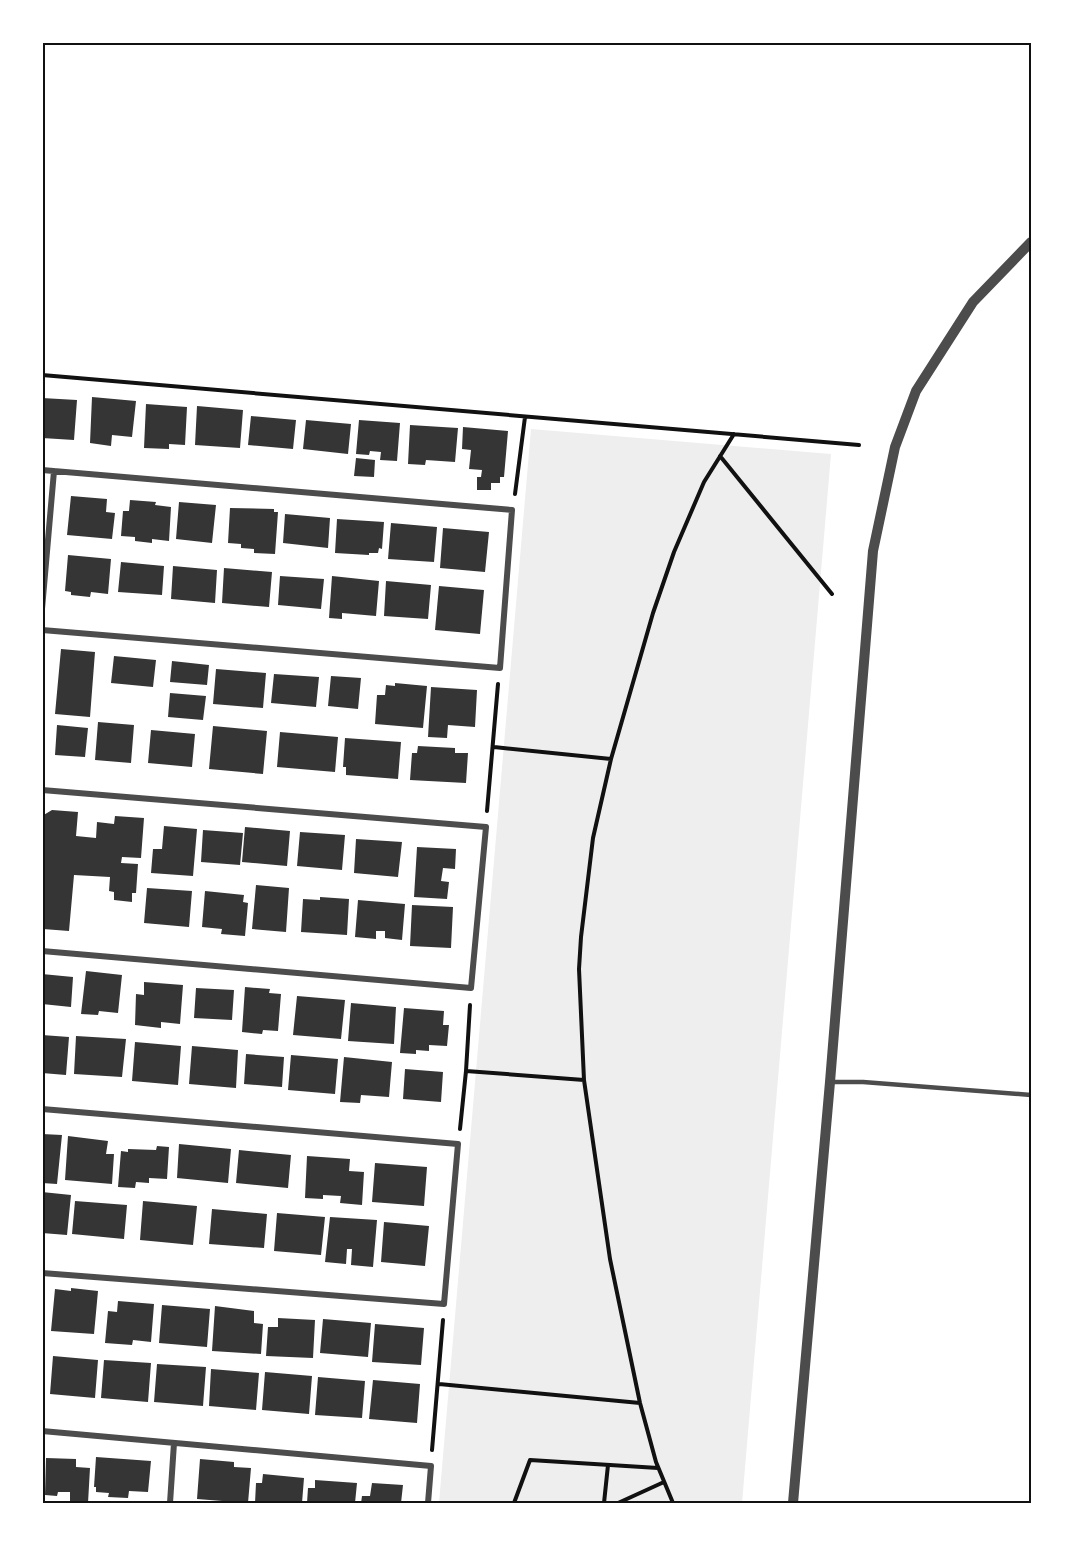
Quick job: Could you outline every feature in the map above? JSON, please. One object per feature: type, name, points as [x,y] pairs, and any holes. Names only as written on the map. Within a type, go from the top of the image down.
[{"type":"street","points":[[793,1503],[873,551],[895,447],[916,391],[973,302],[1031,242]]},
{"type":"street","points":[[42,470],[512,510],[500,668],[42,630]]},
{"type":"street","points":[[42,609],[54,471]]},
{"type":"street","points":[[42,790],[486,827],[471,988],[42,951]]},
{"type":"street","points":[[42,1109],[458,1144],[444,1304],[42,1273]]},
{"type":"street","points":[[42,1431],[431,1466],[428,1503]]},
{"type":"street","points":[[170,1503],[174,1443]]},
{"type":"lane","points":[[830,1082],[863,1082],[1031,1095]]},
{"type":"path","points":[[42,375],[859,445]]},
{"type":"path","points":[[512,510],[525,417]]},
{"type":"path","points":[[674,1503],[658,1468],[640,1403],[610,1259],[584,1080],[579,969],[593,838],[611,759],[653,613],[674,552],[704,482],[734,434]]},
{"type":"path","points":[[720,456],[832,594]]},
{"type":"path","points":[[486,827],[500,668]]},
{"type":"path","points":[[494,747],[611,759]]},
{"type":"path","points":[[458,1144],[466,1071],[471,988]]},
{"type":"path","points":[[466,1071],[584,1080]]},
{"type":"path","points":[[431,1466],[444,1304]]},
{"type":"path","points":[[439,1384],[640,1403]]},
{"type":"path","points":[[514,1503],[530,1460],[658,1468]]},
{"type":"path","points":[[604,1503],[608,1465]]},
{"type":"path","points":[[618,1503],[664,1482]]},
{"type":"shaded area","points":[[531,429],[831,454],[742,1503],[439,1503]]},
{"type":"building","points":[[92,397],[136,401],[132,437],[112,435],[111,446],[90,443]]},
{"type":"building","points":[[42,398],[77,400],[74,440],[42,438]]},
{"type":"building","points":[[146,404],[187,407],[185,445],[169,444],[169,449],[144,448]]},
{"type":"building","points":[[197,406],[243,410],[240,448],[195,445]]},
{"type":"building","points":[[251,416],[296,420],[293,449],[248,445]]},
{"type":"building","points":[[306,420],[351,424],[348,454],[303,449]]},
{"type":"building","points":[[359,420],[400,423],[397,461],[380,460],[381,452],[370,451],[369,455],[356,454]]},
{"type":"building","points":[[410,425],[458,428],[455,462],[426,460],[425,465],[408,464]]},
{"type":"building","points":[[463,427],[508,431],[504,477],[500,477],[500,483],[491,483],[491,490],[477,490],[477,477],[481,477],[482,470],[469,469],[471,450],[462,449]]},
{"type":"building","points":[[356,458],[375,460],[374,477],[354,476]]},
{"type":"building","points":[[71,496],[107,499],[106,512],[115,513],[112,539],[67,535]]},
{"type":"building","points":[[130,500],[156,502],[155,505],[171,507],[169,541],[152,539],[152,543],[135,541],[135,537],[121,536],[123,511],[129,511]]},
{"type":"building","points":[[179,502],[216,505],[212,543],[176,539]]},
{"type":"building","points":[[230,508],[274,509],[274,512],[278,512],[275,554],[254,553],[254,549],[241,548],[241,544],[228,543]]},
{"type":"building","points":[[285,514],[330,518],[328,548],[283,543]]},
{"type":"building","points":[[337,519],[384,522],[382,549],[379,548],[378,553],[369,553],[369,555],[335,553]]},
{"type":"building","points":[[391,523],[437,527],[434,562],[388,559]]},
{"type":"building","points":[[443,528],[489,532],[485,572],[440,568]]},
{"type":"building","points":[[68,555],[111,559],[108,594],[91,592],[90,597],[71,595],[71,592],[65,591]]},
{"type":"building","points":[[121,562],[164,566],[162,595],[118,592]]},
{"type":"building","points":[[173,566],[217,570],[215,603],[171,599]]},
{"type":"building","points":[[224,568],[272,572],[269,607],[222,603]]},
{"type":"building","points":[[280,576],[324,579],[321,609],[278,605]]},
{"type":"building","points":[[332,576],[379,581],[376,616],[342,613],[342,619],[329,618]]},
{"type":"building","points":[[386,581],[431,585],[428,619],[384,616]]},
{"type":"building","points":[[439,586],[484,590],[480,634],[435,630]]},
{"type":"building","points":[[61,649],[95,652],[90,717],[55,714]]},
{"type":"building","points":[[114,656],[156,660],[153,687],[111,683]]},
{"type":"building","points":[[172,661],[209,665],[207,685],[170,682]]},
{"type":"building","points":[[216,669],[266,673],[263,708],[213,704]]},
{"type":"building","points":[[274,674],[319,677],[316,707],[271,703]]},
{"type":"building","points":[[331,676],[361,678],[358,709],[328,706]]},
{"type":"building","points":[[395,683],[427,686],[423,728],[375,724],[377,695],[385,695],[386,685],[395,686]]},
{"type":"building","points":[[431,687],[477,690],[475,727],[448,725],[447,738],[428,737]]},
{"type":"building","points":[[170,693],[206,696],[203,720],[168,717]]},
{"type":"building","points":[[98,722],[134,725],[131,763],[95,760]]},
{"type":"building","points":[[57,725],[88,728],[85,757],[55,755]]},
{"type":"building","points":[[213,726],[267,731],[263,774],[209,769]]},
{"type":"building","points":[[151,730],[195,734],[192,767],[148,763]]},
{"type":"building","points":[[280,732],[338,737],[335,772],[277,767]]},
{"type":"building","points":[[345,738],[401,742],[398,779],[346,775],[346,767],[343,767]]},
{"type":"building","points":[[418,746],[455,748],[455,753],[468,753],[466,783],[410,780],[412,753],[417,753]]},
{"type":"building","points":[[52,810],[78,812],[76,836],[96,838],[97,822],[114,824],[115,816],[144,818],[141,858],[122,857],[121,863],[138,864],[136,893],[132,893],[132,902],[114,900],[114,892],[109,891],[110,877],[74,875],[69,931],[43,929],[42,926],[42,816]]},
{"type":"building","points":[[164,826],[197,829],[193,876],[151,873],[153,849],[162,849]]},
{"type":"building","points":[[245,827],[290,831],[287,866],[242,862]]},
{"type":"building","points":[[203,830],[243,833],[240,865],[201,862]]},
{"type":"building","points":[[300,832],[345,835],[342,870],[297,866]]},
{"type":"building","points":[[356,839],[402,842],[398,877],[354,873]]},
{"type":"building","points":[[417,847],[456,849],[455,869],[443,868],[441,881],[449,882],[447,899],[414,897]]},
{"type":"building","points":[[256,885],[289,888],[286,932],[252,929]]},
{"type":"building","points":[[147,888],[192,891],[189,927],[144,923]]},
{"type":"building","points":[[205,891],[244,895],[243,902],[248,903],[245,936],[221,934],[222,929],[202,927]]},
{"type":"building","points":[[320,897],[349,899],[347,935],[301,932],[303,899],[320,900]]},
{"type":"building","points":[[358,900],[405,904],[402,940],[385,938],[385,931],[376,931],[376,939],[355,937]]},
{"type":"building","points":[[412,905],[453,907],[451,948],[410,946]]},
{"type":"building","points":[[86,971],[122,975],[118,1013],[99,1011],[98,1015],[81,1014]]},
{"type":"building","points":[[42,974],[73,977],[71,1007],[42,1004]]},
{"type":"building","points":[[144,982],[183,985],[180,1024],[161,1022],[161,1028],[135,1025],[136,994],[144,995]]},
{"type":"building","points":[[245,987],[270,989],[269,993],[281,994],[278,1031],[263,1030],[262,1034],[242,1032]]},
{"type":"building","points":[[196,988],[234,990],[232,1020],[194,1018]]},
{"type":"building","points":[[297,996],[345,1000],[341,1039],[293,1035]]},
{"type":"building","points":[[351,1003],[396,1007],[394,1044],[348,1041]]},
{"type":"building","points":[[404,1008],[444,1011],[443,1025],[449,1025],[447,1046],[429,1045],[429,1051],[416,1050],[416,1054],[400,1053]]},
{"type":"building","points":[[42,1035],[69,1037],[66,1075],[42,1073]]},
{"type":"building","points":[[76,1036],[126,1039],[122,1077],[74,1074]]},
{"type":"building","points":[[135,1042],[181,1046],[178,1085],[132,1081]]},
{"type":"building","points":[[192,1046],[238,1050],[236,1088],[189,1084]]},
{"type":"building","points":[[246,1054],[284,1057],[282,1087],[244,1084]]},
{"type":"building","points":[[291,1055],[338,1059],[335,1094],[288,1090]]},
{"type":"building","points":[[344,1057],[392,1062],[389,1097],[361,1095],[360,1103],[340,1102]]},
{"type":"building","points":[[405,1069],[443,1072],[441,1102],[403,1099]]},
{"type":"building","points":[[42,1134],[62,1135],[57,1184],[42,1183]]},
{"type":"building","points":[[68,1136],[108,1141],[106,1154],[114,1154],[112,1184],[65,1180]]},
{"type":"building","points":[[179,1144],[231,1149],[228,1183],[177,1178]]},
{"type":"building","points":[[157,1146],[169,1147],[167,1179],[149,1178],[149,1183],[136,1182],[135,1188],[118,1187],[121,1151],[156,1150]]},
{"type":"building","points":[[239,1150],[291,1155],[288,1188],[236,1183]]},
{"type":"building","points":[[307,1156],[350,1159],[349,1171],[364,1172],[362,1205],[340,1203],[341,1196],[323,1195],[323,1199],[305,1198]]},
{"type":"building","points":[[375,1163],[427,1167],[424,1206],[372,1202]]},
{"type":"building","points":[[42,1192],[71,1195],[67,1235],[42,1233]]},
{"type":"building","points":[[75,1201],[127,1205],[124,1239],[72,1234]]},
{"type":"building","points":[[143,1201],[197,1206],[193,1245],[140,1240]]},
{"type":"building","points":[[212,1209],[267,1214],[264,1248],[209,1244]]},
{"type":"building","points":[[277,1213],[325,1217],[321,1255],[274,1251]]},
{"type":"building","points":[[330,1217],[377,1220],[373,1267],[351,1265],[352,1249],[347,1249],[346,1264],[325,1262]]},
{"type":"building","points":[[384,1222],[429,1226],[425,1266],[381,1262]]},
{"type":"building","points":[[71,1288],[98,1291],[94,1334],[51,1331],[55,1289],[71,1291]]},
{"type":"building","points":[[118,1301],[154,1304],[151,1342],[133,1340],[132,1345],[105,1343],[108,1311],[117,1312]]},
{"type":"building","points":[[162,1305],[210,1309],[207,1347],[159,1343]]},
{"type":"building","points":[[215,1306],[254,1311],[254,1323],[263,1324],[261,1354],[212,1351]]},
{"type":"building","points":[[278,1318],[315,1320],[313,1358],[266,1356],[268,1327],[278,1327]]},
{"type":"building","points":[[323,1319],[371,1323],[368,1357],[320,1353]]},
{"type":"building","points":[[375,1324],[424,1328],[421,1365],[372,1362]]},
{"type":"building","points":[[53,1356],[98,1360],[95,1398],[50,1394]]},
{"type":"building","points":[[104,1360],[151,1363],[148,1402],[101,1398]]},
{"type":"building","points":[[157,1364],[206,1367],[203,1406],[154,1402]]},
{"type":"building","points":[[211,1369],[259,1373],[256,1410],[209,1406]]},
{"type":"building","points":[[265,1372],[312,1376],[309,1414],[262,1410]]},
{"type":"building","points":[[318,1377],[365,1381],[362,1418],[315,1415]]},
{"type":"building","points":[[373,1380],[420,1384],[417,1423],[369,1419]]},
{"type":"building","points":[[96,1457],[151,1461],[148,1492],[129,1491],[128,1498],[108,1497],[109,1493],[96,1492],[96,1487],[94,1487]]},
{"type":"building","points":[[46,1458],[76,1459],[76,1467],[90,1468],[88,1503],[70,1503],[70,1492],[58,1492],[57,1496],[45,1495]]},
{"type":"building","points":[[200,1459],[234,1462],[234,1467],[251,1468],[248,1503],[197,1499]]},
{"type":"building","points":[[263,1474],[304,1478],[302,1503],[255,1503],[256,1483],[262,1483]]},
{"type":"building","points":[[315,1480],[357,1483],[355,1503],[307,1503],[308,1488],[315,1488]]},
{"type":"building","points":[[372,1483],[403,1485],[401,1503],[361,1503],[362,1496],[370,1496]]}]
